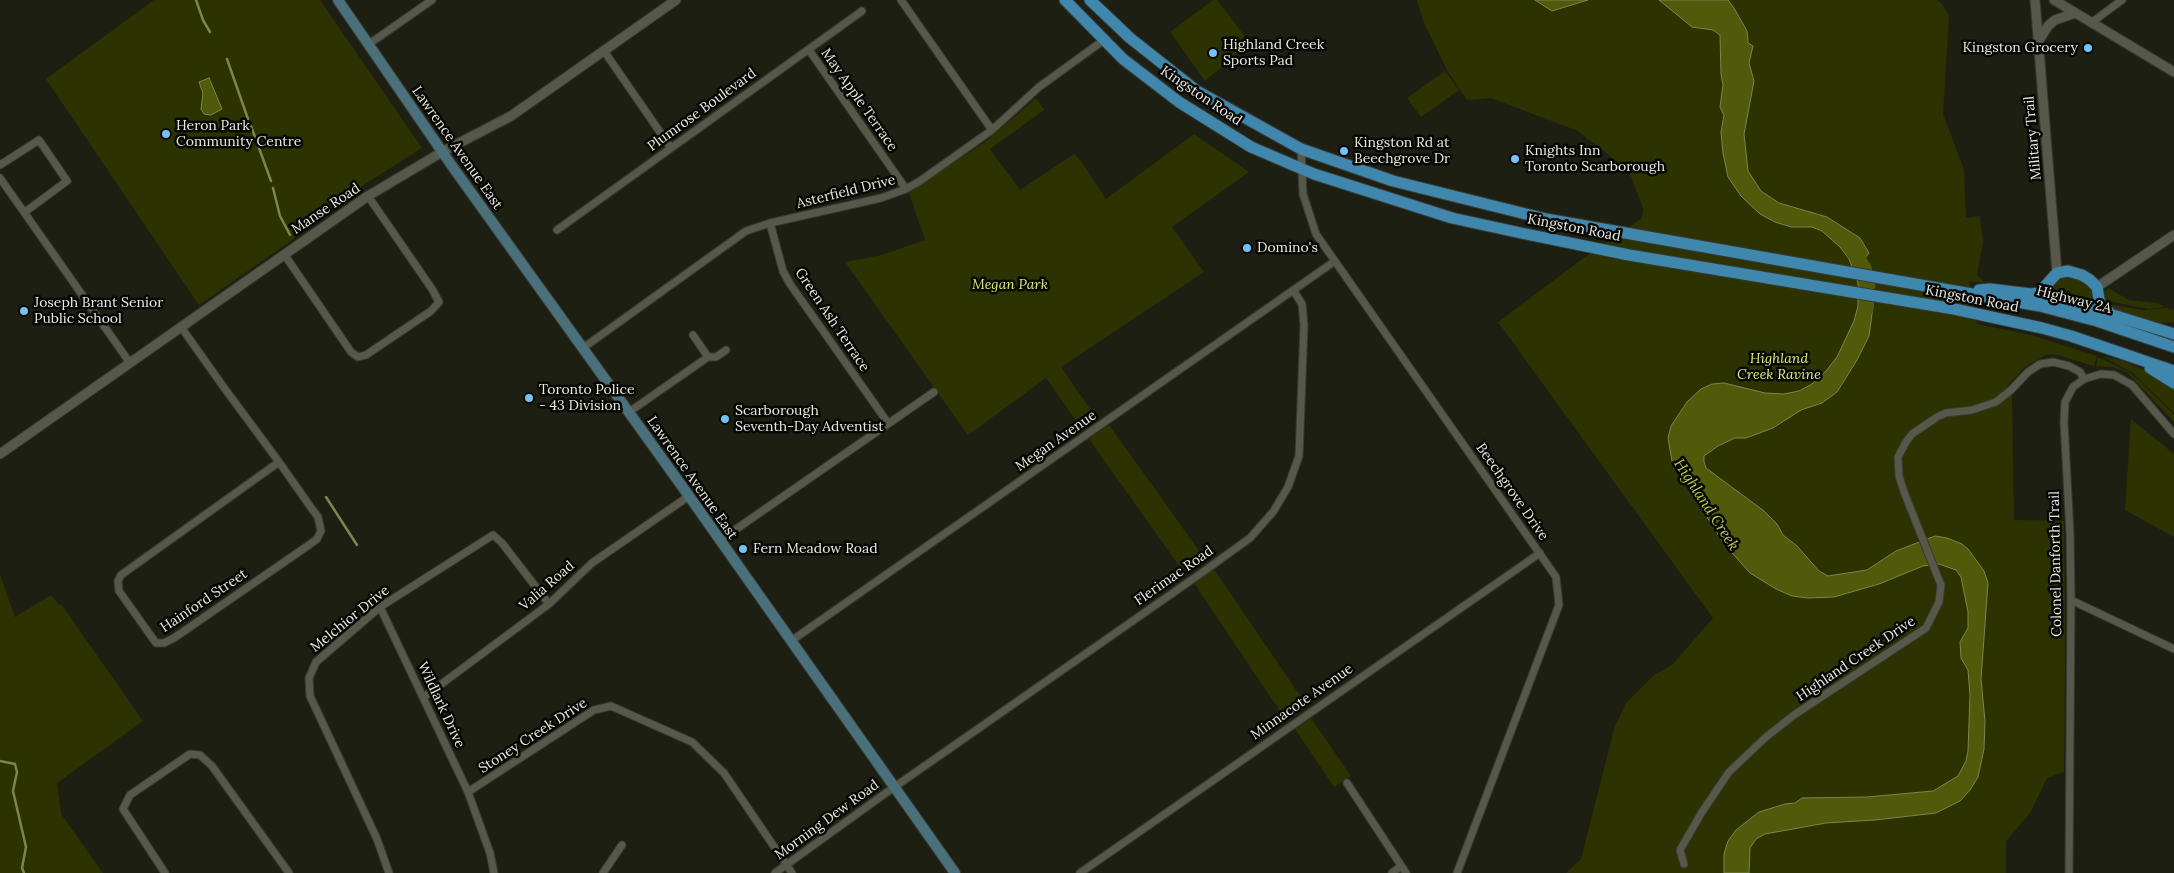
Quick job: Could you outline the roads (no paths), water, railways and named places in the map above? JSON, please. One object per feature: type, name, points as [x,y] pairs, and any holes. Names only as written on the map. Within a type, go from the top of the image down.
[{"type":"main road","name":"Lawrence Avenue East","points":[[338,0],[442,152],[689,496],[955,873]]},
{"type":"main road","name":"Kingston Road","points":[[1065,0],[1104,40],[1144,76],[1186,107],[1251,146],[1302,169],[1452,218],[1620,253],[1954,309],[2042,328],[2132,356]]},
{"type":"main road","name":"Kingston Road","points":[[1090,0],[1130,38],[1197,91],[1301,149],[1393,182],[1546,219],[1964,291]]},
{"type":"main road","points":[[2031,294],[2039,293],[2057,273],[2068,272],[2082,275],[2097,287],[2100,305],[2113,315]]},
{"type":"main road","points":[[1964,291],[1990,289],[2031,294],[2113,315],[2174,334]]},
{"type":"main road","name":"Highway 2A","points":[[1964,291],[2040,306],[2087,318],[2144,335],[2174,347]]},
{"type":"main road","points":[[2152,328],[2174,326]]},
{"type":"main road","points":[[2132,356],[2174,371]]},
{"type":"main road","points":[[2132,356],[2174,383]]},
{"type":"street","points":[[369,44],[432,0]]},
{"type":"street","name":"Manse Road","points":[[0,454],[368,196],[442,152],[511,116],[676,0]]},
{"type":"street","points":[[901,0],[992,130]]},
{"type":"street","name":"Military Trail","points":[[2035,0],[2057,273]]},
{"type":"street","points":[[2054,0],[2174,72]]},
{"type":"street","points":[[2091,23],[2122,0]]},
{"type":"street","name":"Plumrose Boulevard","points":[[557,230],[862,11]]},
{"type":"street","points":[[2038,42],[2048,26],[2055,20],[2075,13]]},
{"type":"street","name":"Asterfield Drive","points":[[582,348],[746,231],[770,223],[881,198],[906,189],[992,130],[1039,88],[1104,40]]},
{"type":"street","points":[[604,50],[671,148]]},
{"type":"street","name":"May Apple Terrace","points":[[808,50],[906,189]]},
{"type":"street","points":[[0,165],[39,140],[68,181],[25,212]]},
{"type":"street","name":"Beechgrove Drive","points":[[1301,149],[1303,194],[1316,234],[1556,577],[1559,605],[1457,873]]},
{"type":"street","points":[[0,178],[130,363]]},
{"type":"street","points":[[284,254],[351,352],[358,357],[366,355],[431,311],[439,302],[432,289],[368,196]]},
{"type":"street","name":"Green Ash Terrace","points":[[770,223],[783,271],[790,284],[888,423]]},
{"type":"street","points":[[2097,287],[2174,235]]},
{"type":"street","name":"Megan Avenue","points":[[791,641],[1335,261]]},
{"type":"street","name":"Flerimac Road","points":[[894,787],[1250,538],[1273,512],[1288,487],[1299,456],[1304,325],[1302,304],[1293,290]]},
{"type":"street","name":"Hainford Street","points":[[181,327],[279,462],[318,518],[320,535],[303,549],[174,638],[164,643],[156,643],[119,591],[118,581],[121,575],[279,462]]},
{"type":"street","points":[[693,335],[708,357]]},
{"type":"street","points":[[629,412],[708,357],[716,357],[726,350]]},
{"type":"street","name":"Highland Creek Drive","points":[[1684,864],[1680,850],[1702,812],[1730,772],[1766,737],[1794,715],[1926,628],[1939,602],[1941,585],[1904,492],[1898,463],[1900,451],[1912,434],[1928,422],[1946,413],[1972,410],[1996,402],[2011,390],[2028,372],[2046,362],[2059,362],[2069,366],[2080,372],[2084,379]]},
{"type":"street","points":[[2084,379],[2095,375],[2108,374],[2125,380],[2174,434]]},
{"type":"street","name":"Colonel Danforth Trail","points":[[2069,873],[2071,600],[2070,533],[2063,407],[2071,390],[2084,379]]},
{"type":"street","points":[[719,541],[934,392]]},
{"type":"street","name":"Valia Road","points":[[424,697],[548,604],[592,562],[689,496]]},
{"type":"street","name":"Melchior Drive","points":[[389,873],[377,839],[310,696],[309,678],[316,662],[380,607],[493,535],[502,543],[548,604]]},
{"type":"street","name":"Minnacote Avenue","points":[[1080,873],[1540,554]]},
{"type":"street","points":[[2071,600],[2174,649]]},
{"type":"street","name":"Wildlark Drive","points":[[380,607],[468,792],[490,853],[494,873]]},
{"type":"street","name":"Stoney Creek Drive","points":[[468,792],[594,710],[611,706],[692,742],[724,773],[792,873]]},
{"type":"street","points":[[165,873],[123,809],[130,795],[190,754],[200,755],[212,766],[289,873]]},
{"type":"street","points":[[1347,783],[1406,873]]},
{"type":"street","name":"Morning Dew Road","points":[[775,873],[894,787]]},
{"type":"street","points":[[604,873],[622,846]]},
{"type":"street","points":[[1392,873],[1402,866]]},
{"type":"water","points":[[1535,0],[1588,0],[1552,11]]},
{"type":"water","points":[[1659,0],[1728,0],[1734,8],[1747,31],[1748,43],[1753,46],[1749,63],[1754,81],[1744,134],[1748,171],[1761,191],[1779,203],[1827,217],[1860,238],[1869,253],[1863,260],[1862,269],[1866,286],[1874,299],[1869,336],[1837,392],[1822,403],[1801,410],[1773,428],[1746,438],[1735,438],[1718,446],[1704,456],[1706,468],[1764,511],[1777,524],[1783,535],[1797,546],[1819,571],[1828,576],[1867,570],[1896,551],[1935,536],[1947,538],[1962,544],[1968,549],[1984,571],[1988,583],[1981,679],[1985,721],[1984,749],[1978,777],[1970,790],[1960,801],[1936,813],[1826,823],[1765,834],[1756,839],[1750,848],[1749,873],[1724,873],[1724,854],[1728,841],[1736,830],[1759,812],[1795,803],[1802,798],[1867,797],[1933,791],[1958,776],[1966,761],[1968,751],[1970,695],[1968,670],[1961,658],[1960,642],[1968,628],[1968,612],[1961,577],[1956,570],[1939,564],[1923,566],[1879,584],[1834,597],[1808,598],[1792,596],[1776,589],[1750,573],[1724,544],[1672,461],[1668,438],[1671,426],[1687,402],[1701,389],[1712,384],[1724,383],[1765,393],[1784,394],[1799,391],[1812,384],[1826,371],[1837,357],[1854,321],[1858,306],[1858,283],[1849,259],[1840,247],[1822,231],[1812,227],[1791,227],[1775,222],[1760,214],[1741,196],[1728,177],[1723,153],[1721,132],[1724,115],[1720,107],[1723,85],[1720,35],[1713,30],[1692,27]]},
{"type":"water","points":[[209,78],[222,109],[211,115],[204,114],[201,109],[203,93],[199,82]]},
{"type":"waterway","points":[[196,0],[203,20],[210,32]]},
{"type":"waterway","points":[[227,59],[248,119]]},
{"type":"waterway","points":[[251,126],[271,181]]},
{"type":"waterway","points":[[273,188],[280,216],[290,235]]},
{"type":"waterway","name":"Highland Creek","points":[[1851,248],[1864,268],[1868,284],[1866,309]]},
{"type":"waterway","points":[[326,497],[357,545]]},
{"type":"waterway","points":[[0,761],[15,764],[17,772],[13,791],[26,847],[22,868],[24,873]]},
{"type":"place","name":"Kingston Grocery","points":[[2088,48]]},
{"type":"place","name":"Highland Creek Sports Pad","points":[[1213,53]]},
{"type":"place","name":"Heron Park Community Centre","points":[[166,134]]},
{"type":"place","name":"Kingston Rd at Beechgrove Dr","points":[[1344,151]]},
{"type":"place","name":"Knights Inn Toronto Scarborough","points":[[1515,159]]},
{"type":"place","name":"Domino's","points":[[1247,248]]},
{"type":"place","name":"Joseph Brant Senior Public School","points":[[24,311]]},
{"type":"place","name":"Toronto Police - 43 Division","points":[[529,398]]},
{"type":"place","name":"Scarborough Seventh-Day Adventist","points":[[725,419]]},
{"type":"place","name":"Fern Meadow Road","points":[[743,549]]},
{"type":"park label","name":"Megan Park","points":[[1010,285]]},
{"type":"park label","name":"Highland Creek Ravine","points":[[1779,368]]}]
